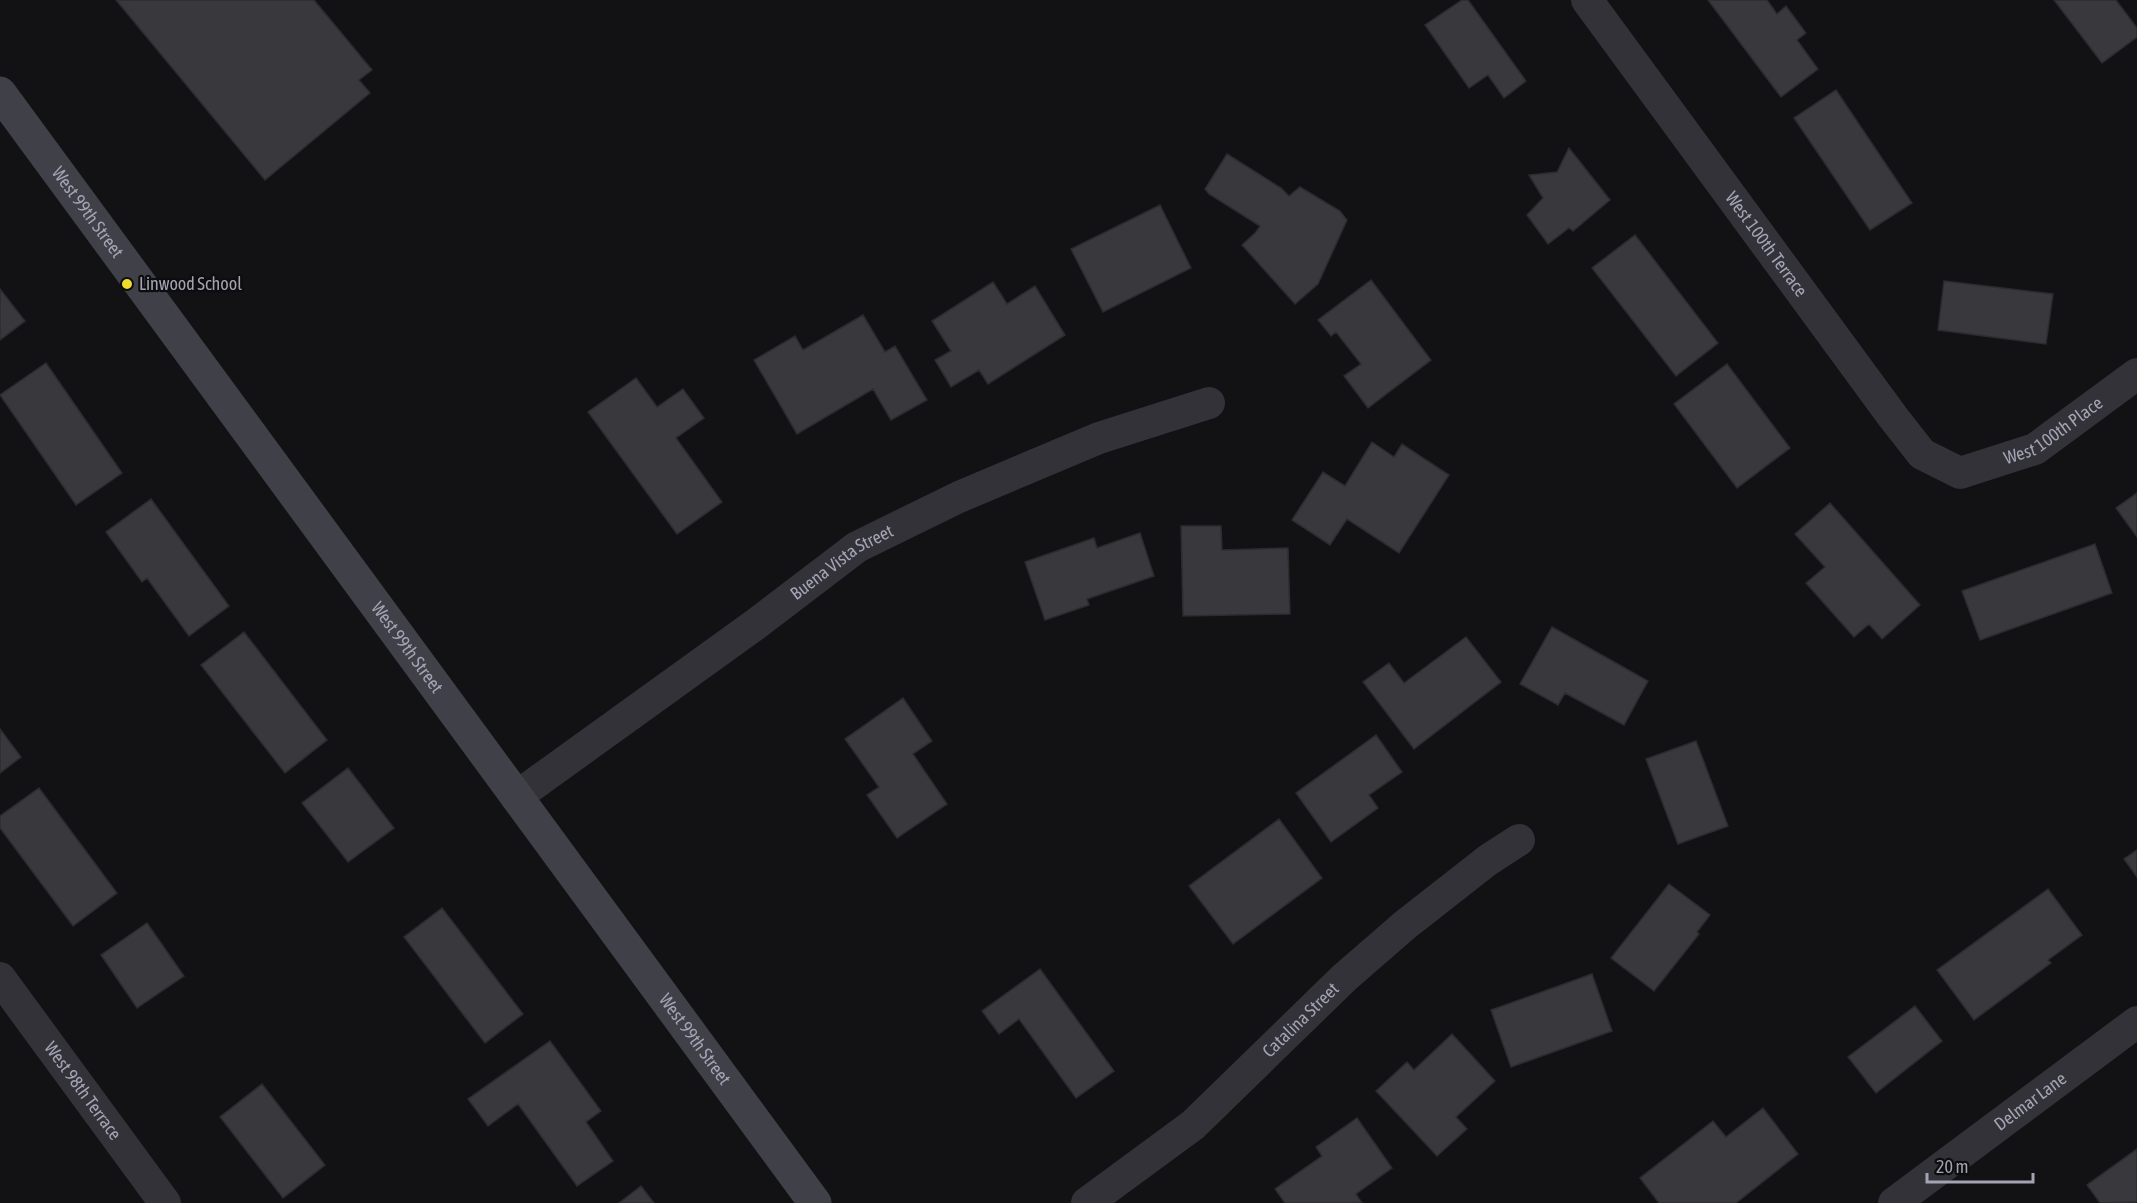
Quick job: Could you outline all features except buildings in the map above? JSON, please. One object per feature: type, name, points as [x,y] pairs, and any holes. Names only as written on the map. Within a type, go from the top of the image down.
[{"type":"street","name":"West 100th Terrace","points":[[1587,0],[1922,454],[1960,473]]},
{"type":"street","name":"West 99th Street","points":[[0,93],[815,1203]]},
{"type":"street","name":"West 100th Place","points":[[1960,473],[2035,449],[2137,374]]},
{"type":"street","name":"Buena Vista Street","points":[[516,797],[756,624],[857,547],[959,497],[1099,438],[1209,403]]},
{"type":"street","name":"Catalina Street","points":[[1087,1203],[1193,1125],[1344,978],[1488,860],[1519,840]]},
{"type":"street","name":"West 98th Terrace","points":[[0,978],[165,1203]]},
{"type":"street","name":"Delmar Lane","points":[[1894,1203],[2137,1022]]},
{"type":"place","name":"Linwood School","points":[[127,284]]}]
